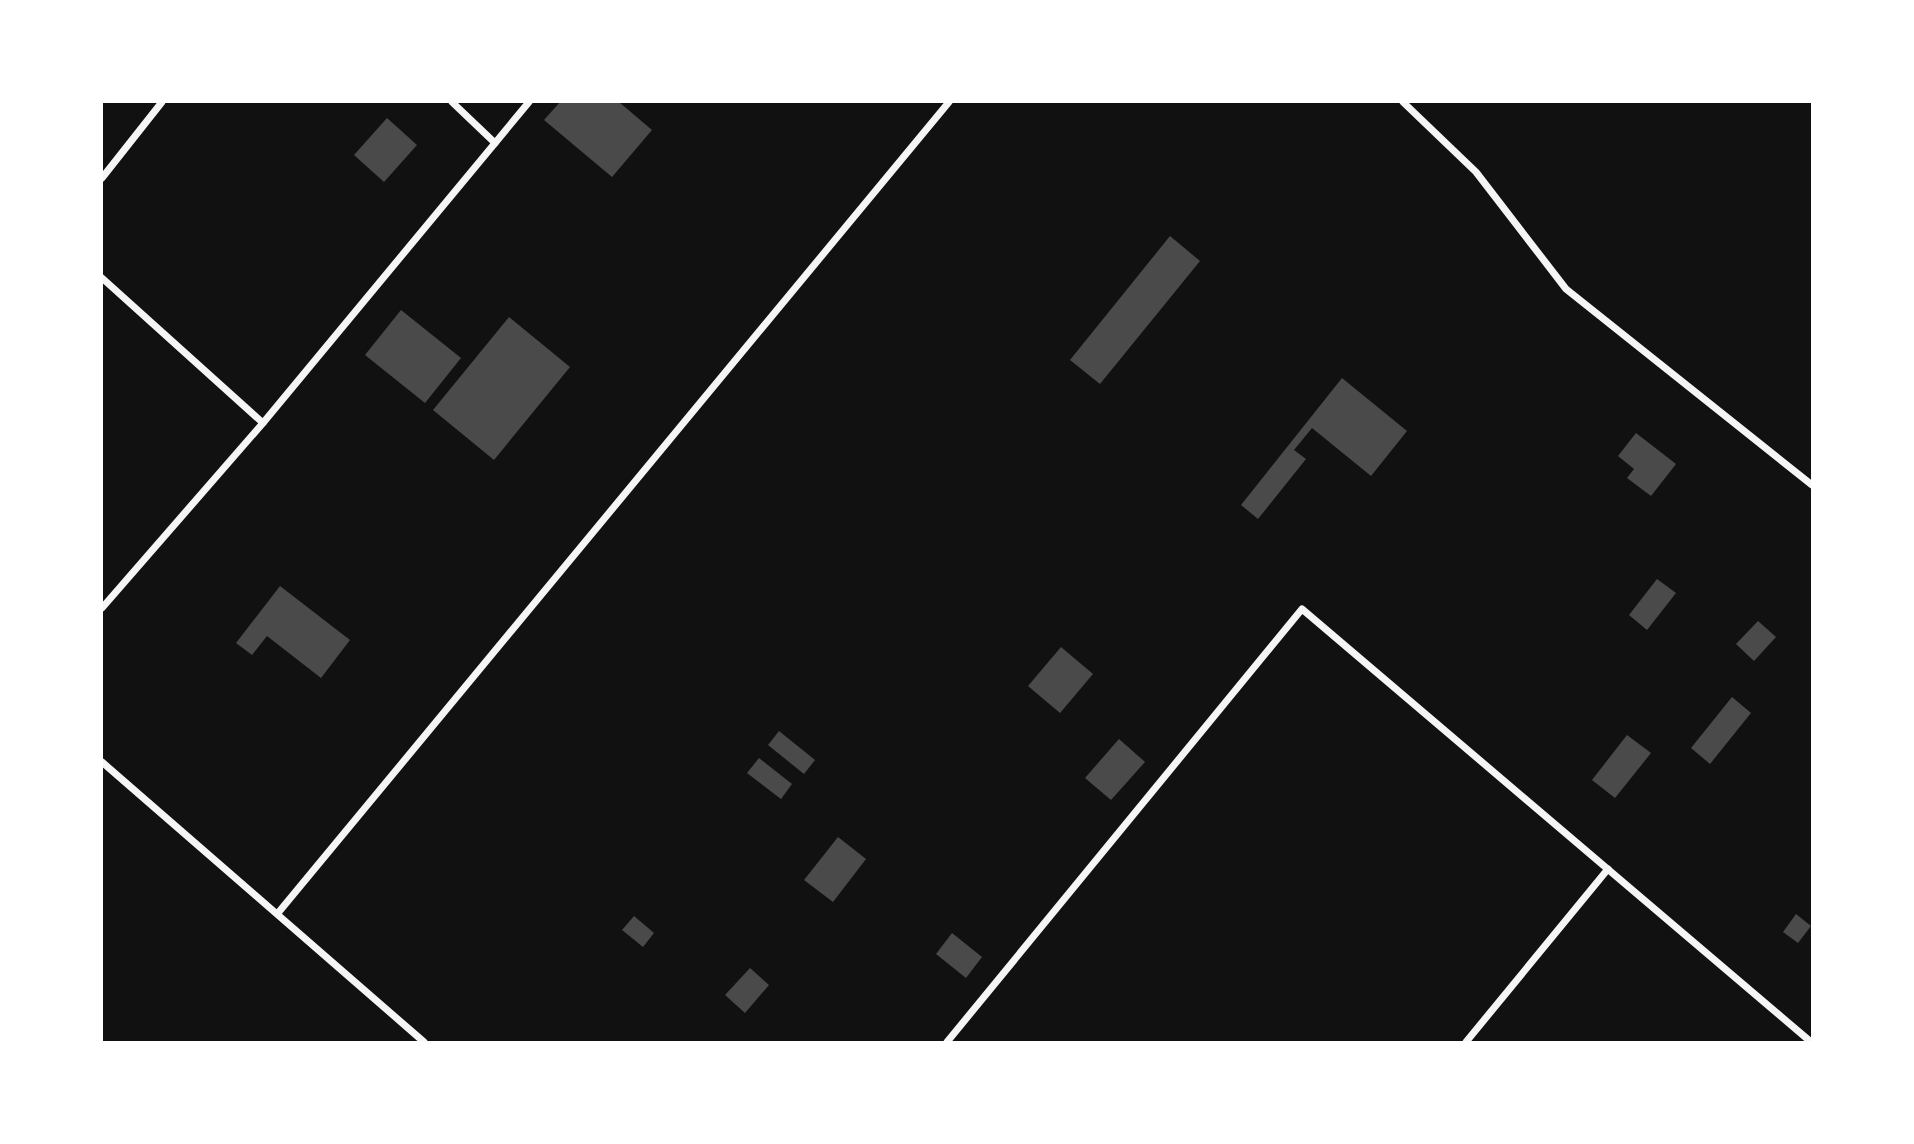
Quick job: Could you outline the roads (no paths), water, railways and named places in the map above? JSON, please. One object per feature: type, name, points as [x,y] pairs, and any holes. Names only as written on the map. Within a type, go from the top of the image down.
[{"type":"street","points":[[102,178],[162,102]]},
{"type":"street","points":[[452,102],[495,143]]},
{"type":"street","points":[[102,608],[263,423],[529,102]]},
{"type":"street","points":[[278,913],[949,102]]},
{"type":"street","points":[[1403,102],[1476,173],[1566,289],[1812,485]]},
{"type":"street","points":[[102,278],[263,423]]},
{"type":"street","points":[[947,1042],[1302,609],[1811,1042]]},
{"type":"street","points":[[102,762],[424,1042]]},
{"type":"street","points":[[1466,1042],[1608,869]]}]
